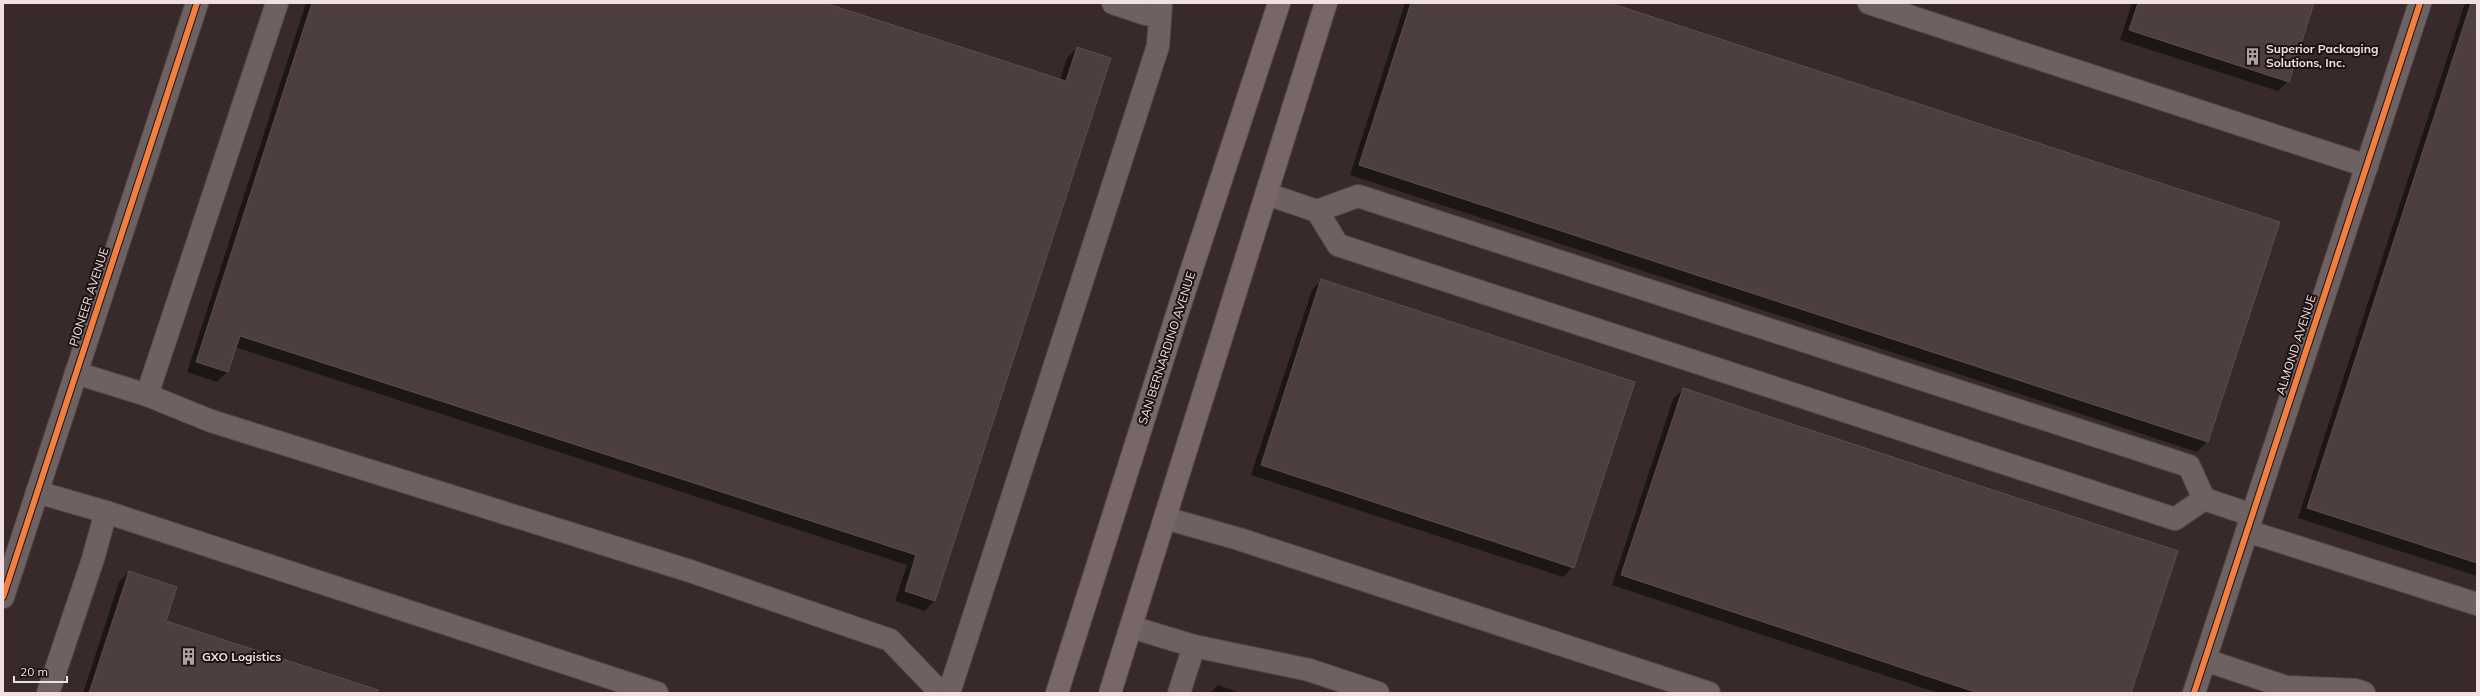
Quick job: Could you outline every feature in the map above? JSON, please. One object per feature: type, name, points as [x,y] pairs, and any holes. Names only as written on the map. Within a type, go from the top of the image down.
[{"type":"main road","name":"SAN BERNARDINO AVENUE","points":[[1057,693],[1182,297],[1279,3]]},
{"type":"main road","points":[[1110,693],[1326,3]]},
{"type":"street","name":"PIONEER AVENUE","points":[[3,597],[197,3]]},
{"type":"street","points":[[147,395],[277,3]]},
{"type":"street","points":[[1113,3],[1146,14],[1156,3]]},
{"type":"street","points":[[949,693],[1158,46],[1161,3]]},
{"type":"street","points":[[1869,3],[2367,166]]},
{"type":"street","name":"ALMOND AVENUE","points":[[2194,693],[2420,3]]},
{"type":"street","points":[[1267,194],[1318,211],[1358,196],[2189,466],[2204,499],[2250,523],[2477,604]]},
{"type":"street","points":[[1318,211],[1338,245],[2175,519],[2204,499]]},
{"type":"street","points":[[76,373],[147,395],[211,421],[690,571],[890,640],[941,693]]},
{"type":"street","points":[[37,492],[106,512],[657,693]]},
{"type":"street","points":[[48,693],[93,559],[106,512]]},
{"type":"street","points":[[1165,518],[1247,542],[1709,693]]},
{"type":"street","points":[[1131,627],[1194,646],[1309,670],[1378,693]]},
{"type":"street","points":[[1179,693],[1194,646]]},
{"type":"street","points":[[2205,660],[2286,687],[2358,692]]},
{"type":"building","points":[[312,3],[825,3],[1066,81],[1077,47],[1111,58],[935,601],[905,591],[916,555],[240,336],[228,372],[196,362]]},
{"type":"building","points":[[1411,3],[1610,3],[2280,222],[2208,442],[1359,165]]},
{"type":"building","name":"Superior Packaging Solutions, Inc.","points":[[2138,3],[2314,3],[2289,82],[2129,30]]},
{"type":"building","points":[[2471,3],[2477,3],[2477,563],[2307,508]]},
{"type":"building","points":[[1321,279],[1635,382],[1574,568],[1261,465]]},
{"type":"building","points":[[1683,388],[2178,551],[2131,693],[1978,693],[1621,575]]},
{"type":"building","name":"GXO Logistics","points":[[129,571],[177,587],[166,621],[378,690],[378,693],[89,693]]},
{"type":"cycle path","points":[[3,597],[197,3]]},
{"type":"cycle path","points":[[2194,693],[2420,3]]},
{"type":"place","name":"Superior Packaging Solutions, Inc.","points":[[2253,56]]},
{"type":"place","name":"GXO Logistics","points":[[189,657]]}]
